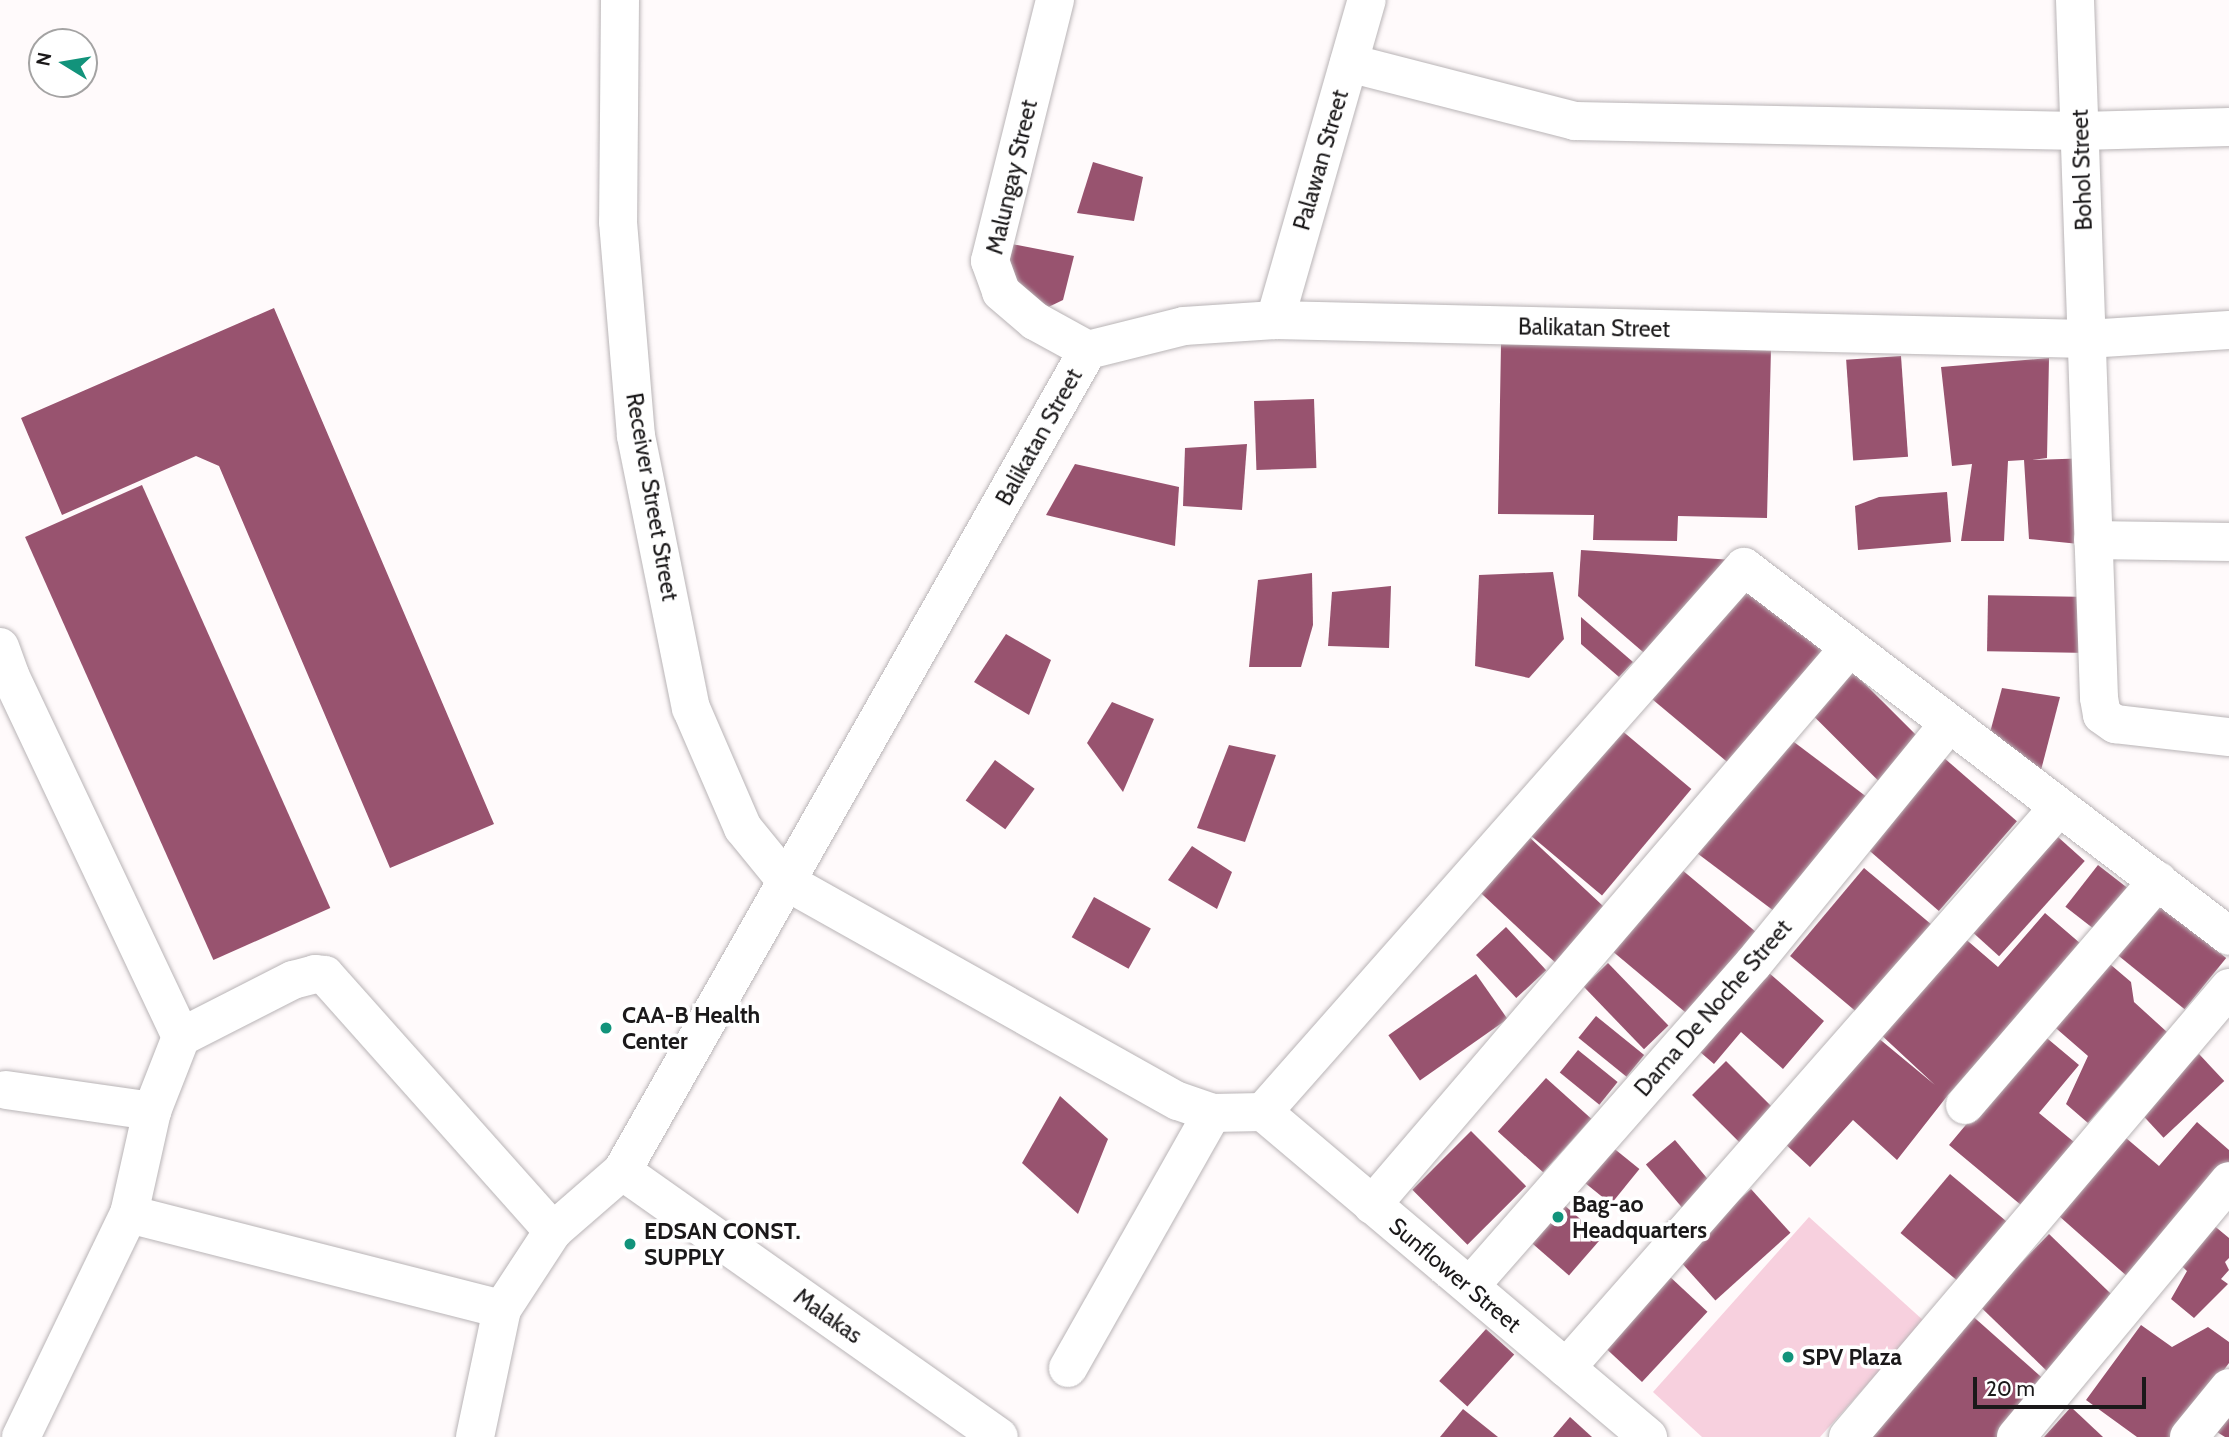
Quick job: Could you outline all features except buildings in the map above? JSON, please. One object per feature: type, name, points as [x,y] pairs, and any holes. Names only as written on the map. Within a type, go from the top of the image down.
[{"type":"street","name":"Receiver Street Street","points":[[620,0],[618,222],[636,436],[691,708],[744,828],[787,882]]},
{"type":"street","name":"Malungay Street","points":[[1055,0],[990,261],[1001,292],[1035,321],[1088,350]]},
{"type":"street","name":"Palawan Street","points":[[1275,320],[1367,0]]},
{"type":"street","name":"Bohol Street","points":[[2076,0],[2093,540],[2099,698],[2102,715],[2115,724],[2229,737]]},
{"type":"street","points":[[1349,63],[1575,121],[2080,131],[2229,127]]},
{"type":"street","name":"Balikatan Street","points":[[475,1437],[502,1309],[553,1231],[622,1171],[1088,350],[1184,326],[1275,320],[2087,340],[2229,330]]},
{"type":"street","points":[[2093,540],[2229,542]]},
{"type":"street","points":[[787,882],[1178,1101],[1212,1113],[1263,1112],[1744,567],[2229,936]]},
{"type":"street","points":[[1372,1205],[1849,648]]},
{"type":"street","points":[[3,668],[181,1037]]},
{"type":"street","name":"Dama De Noche Street","points":[[1469,1286],[1752,964],[1949,724]]},
{"type":"street","points":[[1566,1368],[2059,807]]},
{"type":"street","points":[[1965,1105],[2158,881]]},
{"type":"street","points":[[21,1437],[129,1214],[152,1111],[181,1037],[293,980],[315,974],[325,975],[553,1231]]},
{"type":"street","points":[[1847,1437],[2229,988]]},
{"type":"street","points":[[6,1090],[152,1111]]},
{"type":"street","name":"Sunflower Street","points":[[1263,1112],[1648,1437]]},
{"type":"street","points":[[1068,1368],[1212,1113]]},
{"type":"street","name":"Malakas","points":[[622,1171],[999,1437]]},
{"type":"street","points":[[2017,1437],[2229,1181]]},
{"type":"street","points":[[129,1214],[502,1309]]},
{"type":"street","points":[[2189,1437],[2229,1388]]},
{"type":"shaded area","name":"SPV Plaza","points":[[1809,1217],[1924,1321],[1820,1437],[1702,1437],[1653,1392]]},
{"type":"place","name":"CAA-B Health Center","points":[[606,1028]]},
{"type":"place","name":"Bag-ao Headquarters","points":[[1558,1217]]},
{"type":"place","name":"EDSAN CONST. SUPPLY","points":[[630,1244]]},
{"type":"place","name":"SPV Plaza","points":[[1788,1357]]}]
